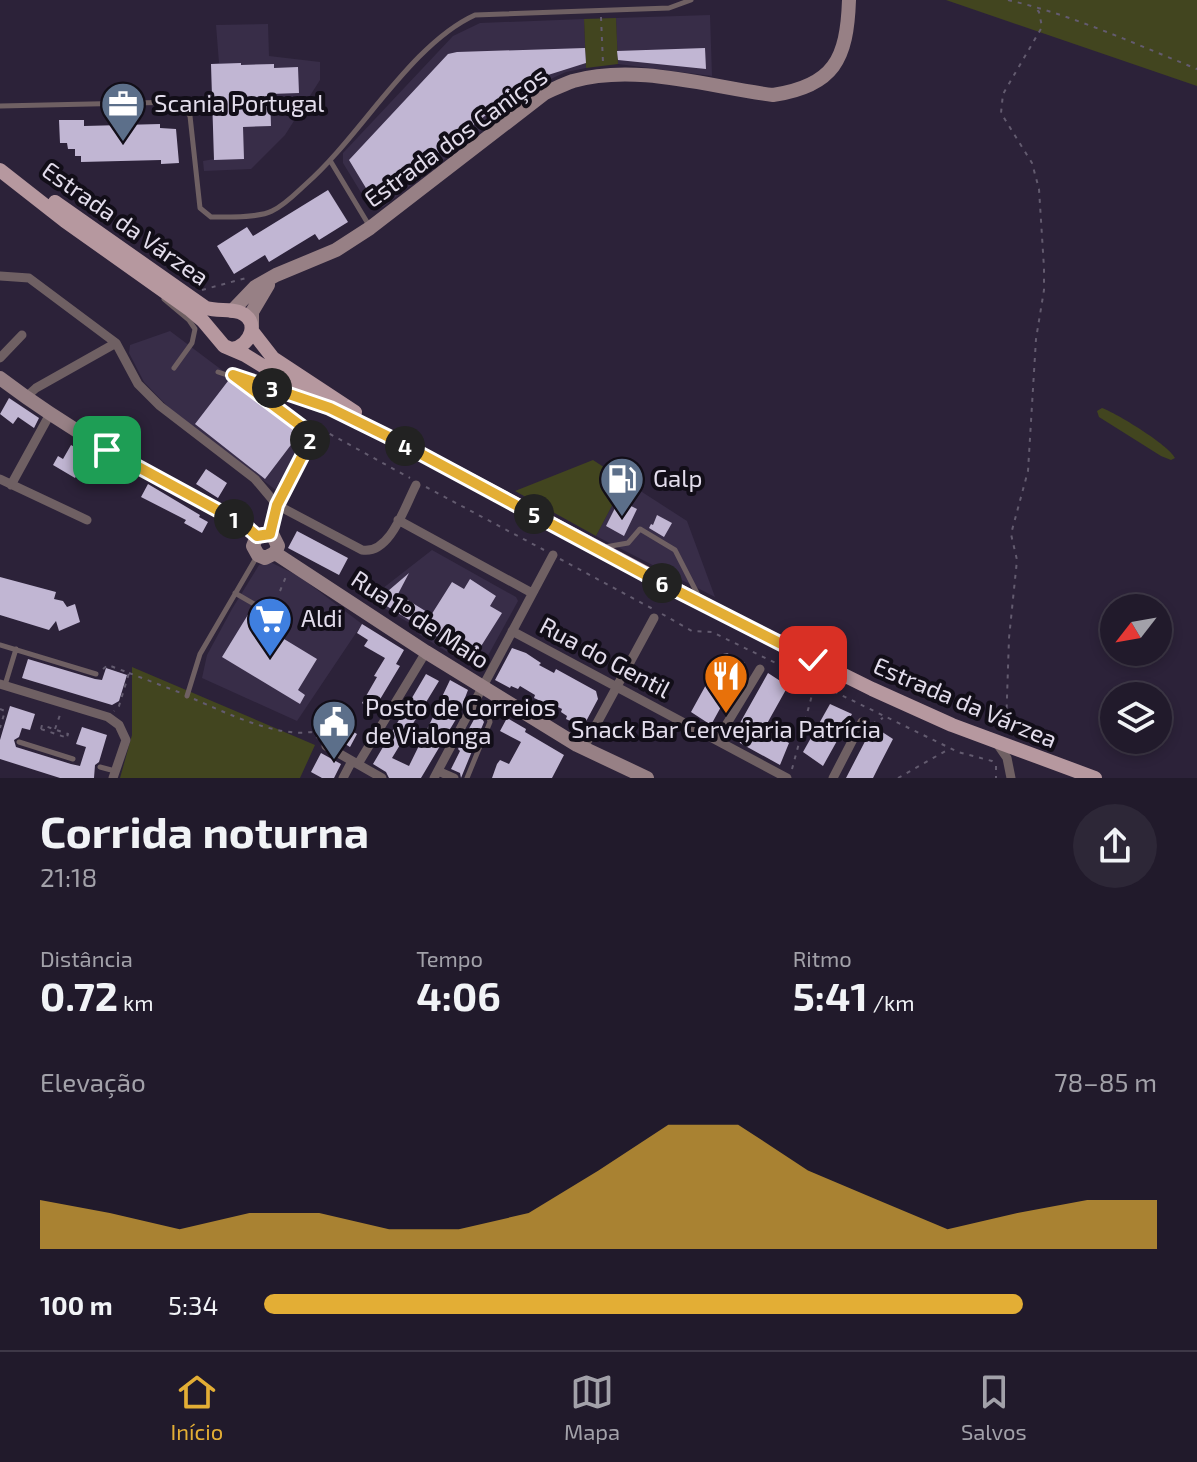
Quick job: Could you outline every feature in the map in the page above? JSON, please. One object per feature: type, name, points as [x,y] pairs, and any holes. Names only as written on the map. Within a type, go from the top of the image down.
[{"type":"main road","name":"Estrada da Várzea","points":[[0,167],[189,309],[224,346],[330,408],[872,689],[992,741],[1095,778]]},
{"type":"main road","name":"Estrada da Várzea","points":[[0,167],[194,301],[206,308],[246,316],[261,346],[273,358],[395,440]]},
{"type":"main road","name":"Estrada da Várzea","points":[[215,336],[216,322],[229,312]]},
{"type":"main road","points":[[232,349],[247,342],[252,329]]},
{"type":"street","name":"Estrada dos Caniços","points":[[229,312],[255,287],[336,250],[370,228],[545,93],[573,81],[634,75],[773,95],[816,84],[833,66],[842,50],[848,27],[849,0]]},
{"type":"street","points":[[252,329],[252,312],[276,275]]},
{"type":"street","points":[[0,276],[29,278],[116,343],[134,378],[151,399],[255,479],[277,505],[365,551],[385,544],[416,485]]},
{"type":"street","points":[[0,358],[22,335]]},
{"type":"street","points":[[26,397],[36,388],[116,343]]},
{"type":"street","points":[[0,378],[107,450],[243,524],[264,535],[277,542],[275,553],[269,557],[258,555],[253,546],[264,535],[313,435]]},
{"type":"street","points":[[11,485],[50,414]]},
{"type":"street","points":[[0,479],[87,520]]},
{"type":"street","name":"Rua do Gentil","points":[[398,520],[532,593]]},
{"type":"street","name":"Rua 1º de Maio","points":[[275,553],[426,652],[583,749],[647,778]]},
{"type":"street","points":[[454,778],[436,774],[553,555]]},
{"type":"street","points":[[583,749],[654,618]]},
{"type":"street","name":"Rua do Gentil","points":[[512,631],[788,778]]},
{"type":"street","points":[[343,778],[426,652]]},
{"type":"street","points":[[717,740],[760,669]]},
{"type":"street","points":[[2,685],[108,717],[125,734],[126,740],[114,775]]},
{"type":"street","points":[[833,778],[862,722]]},
{"type":"street","points":[[992,741],[1005,752],[1011,776]]},
{"type":"street","points":[[326,746],[382,778]]},
{"type":"street","points":[[1011,776],[1017,762],[1032,756]]},
{"type":"lane","points":[[0,106],[180,102],[190,116],[200,208],[211,217],[269,213],[331,162],[423,55],[459,22],[475,15],[499,13],[669,8],[691,0]]},
{"type":"lane","points":[[331,162],[370,228]]},
{"type":"lane","points":[[115,256],[193,324],[195,334],[192,343],[174,368]]},
{"type":"lane","points":[[218,372],[330,408]]},
{"type":"lane","points":[[233,375],[313,435]]},
{"type":"lane","points":[[598,548],[628,543],[640,529],[675,550],[702,603]]},
{"type":"lane","points":[[187,696],[200,654],[258,555]]},
{"type":"lane","points":[[235,593],[268,612]]},
{"type":"lane","points":[[0,645],[96,674]]},
{"type":"lane","points":[[2,685],[16,649]]},
{"type":"lane","points":[[467,778],[490,722],[488,713],[481,707]]},
{"type":"lane","points":[[19,742],[73,759]]},
{"type":"lane","points":[[100,767],[114,775]]},
{"type":"path","points":[[1008,0],[1034,6],[1114,35],[1197,69]]},
{"type":"path","points":[[1013,749],[1021,740],[1006,727],[1009,638],[1017,560],[1011,534],[1028,471],[1044,268],[1039,189],[1032,163],[1005,122],[1001,105],[1003,94],[1042,27],[1039,12],[1034,6]]},
{"type":"path","points":[[600,10],[603,76]]},
{"type":"path","points":[[198,296],[203,289],[213,289],[255,275]]},
{"type":"path","points":[[313,435],[317,427],[692,631],[712,632],[884,718],[950,748],[992,761],[996,765],[996,778]]},
{"type":"path","points":[[280,591],[288,572],[296,565]]},
{"type":"path","points":[[96,674],[108,665],[251,722],[299,734],[311,732],[326,746]]},
{"type":"path","points":[[108,717],[119,706],[129,673]]},
{"type":"path","points":[[788,778],[815,684]]},
{"type":"path","points":[[0,709],[5,711],[0,728]]},
{"type":"path","points":[[862,722],[875,725],[884,718]]},
{"type":"path","points":[[52,739],[58,720]]},
{"type":"path","points":[[898,778],[950,748]]},
{"type":"shaded area","points":[[710,15],[712,76],[618,64],[616,18]]},
{"type":"shaded area","points":[[584,19],[586,68],[566,72],[542,83],[383,207],[368,204],[343,163],[343,153],[453,36],[480,23]]},
{"type":"shaded area","points":[[268,24],[269,56],[320,62],[320,80],[285,135],[251,169],[204,171],[203,161],[214,159],[211,64],[219,63],[216,25]]},
{"type":"shaded area","points":[[170,331],[308,435],[277,491],[170,409],[144,382],[129,353],[130,345]]},
{"type":"shaded area","points":[[625,481],[687,521],[715,597],[596,536]]},
{"type":"shaded area","points":[[432,550],[516,597],[518,601],[479,672],[417,633],[416,627],[369,599]]},
{"type":"shaded area","points":[[270,562],[299,576],[362,624],[297,721],[202,678],[207,655],[232,609],[259,565]]},
{"type":"green space","points":[[946,0],[1197,0],[1197,86]]},
{"type":"green space","points":[[616,18],[618,64],[586,68],[584,19]]},
{"type":"green space","points":[[1102,408],[1153,438],[1175,458],[1171,460],[1161,456],[1099,417],[1097,411]]},
{"type":"green space","points":[[593,460],[625,481],[596,536],[515,491]]},
{"type":"green space","points":[[132,667],[315,745],[300,778],[120,778],[132,735]]},
{"type":"building","points":[[585,48],[586,63],[529,81],[375,203],[349,160],[448,54]]},
{"type":"building","points":[[705,48],[706,69],[618,60],[617,51]]},
{"type":"building","points":[[211,64],[274,64],[274,68],[298,67],[299,93],[270,94],[271,126],[243,127],[244,159],[214,160]]},
{"type":"building","points":[[59,120],[84,120],[84,126],[160,124],[160,128],[176,129],[179,163],[161,164],[161,160],[81,162],[81,156],[75,156],[75,149],[68,149],[67,143],[60,143]]},
{"type":"building","points":[[328,190],[348,222],[319,240],[315,234],[269,262],[265,255],[234,274],[217,246],[247,227],[253,236]]},
{"type":"building","points":[[228,381],[235,383],[300,433],[265,479],[195,424]]},
{"type":"building","points":[[9,398],[39,418],[34,428],[18,417],[13,424],[0,414]]},
{"type":"building","points":[[71,445],[88,455],[75,478],[53,465],[58,456],[63,459]]},
{"type":"building","points":[[206,469],[227,483],[218,498],[196,484]]},
{"type":"building","points":[[148,484],[208,522],[202,533],[184,523],[186,520],[141,497]]},
{"type":"building","points":[[619,500],[637,509],[624,536],[606,526]]},
{"type":"building","points":[[657,515],[672,523],[664,537],[649,528]]},
{"type":"building","points":[[297,531],[348,558],[339,575],[288,548]]},
{"type":"building","points":[[409,573],[398,594],[427,612],[419,626],[385,605],[387,602],[381,597]]},
{"type":"building","points":[[0,577],[56,592],[54,599],[63,601],[67,607],[75,604],[80,622],[59,631],[56,621],[49,630],[0,615]]},
{"type":"building","points":[[470,579],[496,596],[490,606],[502,613],[478,651],[467,644],[462,652],[436,636],[441,627],[428,620],[452,582],[464,589]]},
{"type":"building","name":"Aldi","points":[[249,613],[263,622],[261,625],[317,659],[298,690],[305,695],[300,704],[222,657]]},
{"type":"building","points":[[362,624],[404,650],[396,664],[400,666],[373,711],[362,703],[385,658],[364,646],[368,640],[357,633]]},
{"type":"building","points":[[512,648],[526,653],[554,673],[556,669],[596,691],[598,699],[583,727],[566,719],[562,709],[534,698],[535,695],[520,686],[518,689],[510,688],[495,680]]},
{"type":"building","points":[[727,653],[745,663],[711,725],[691,712],[723,654]]},
{"type":"building","points":[[28,659],[95,679],[102,680],[106,668],[127,675],[119,701],[112,705],[22,678]]},
{"type":"building","points":[[768,673],[788,686],[764,729],[789,743],[780,765],[740,743],[736,730]]},
{"type":"building","points":[[426,674],[439,681],[392,758],[409,766],[434,715],[437,717],[450,680],[468,690],[465,704],[421,778],[389,778],[386,772],[373,764]]},
{"type":"building","points":[[830,704],[852,714],[823,766],[803,752]]},
{"type":"building","points":[[10,706],[35,714],[30,730],[22,728],[19,737],[14,740],[16,747],[71,764],[80,766],[86,747],[76,744],[82,727],[107,735],[99,762],[95,765],[94,778],[60,778],[0,759],[0,740]]},
{"type":"building","points":[[478,712],[484,722],[461,778],[460,773],[451,769]]},
{"type":"building","points":[[507,718],[564,755],[552,778],[492,778],[500,760],[509,764],[521,742],[500,731]]},
{"type":"building","points":[[337,722],[357,734],[350,747],[329,734]]},
{"type":"building","points":[[873,726],[893,739],[873,778],[846,778]]},
{"type":"building","points":[[321,753],[341,764],[334,778],[322,778],[311,772]]},
{"type":"place","name":"Scania Portugal","points":[[123,143]]},
{"type":"place","name":"Galp","points":[[622,518]]},
{"type":"place","name":"Aldi","points":[[270,658]]},
{"type":"place","name":"Snack Bar Cervejaria Patrícia","points":[[726,715]]},
{"type":"place","name":"Posto de Correios de Vialonga","points":[[334,761]]},
{"type":"route","points":[[107,450],[243,524],[257,536],[270,534],[277,505],[313,435],[233,375],[330,408],[813,660]]}]
